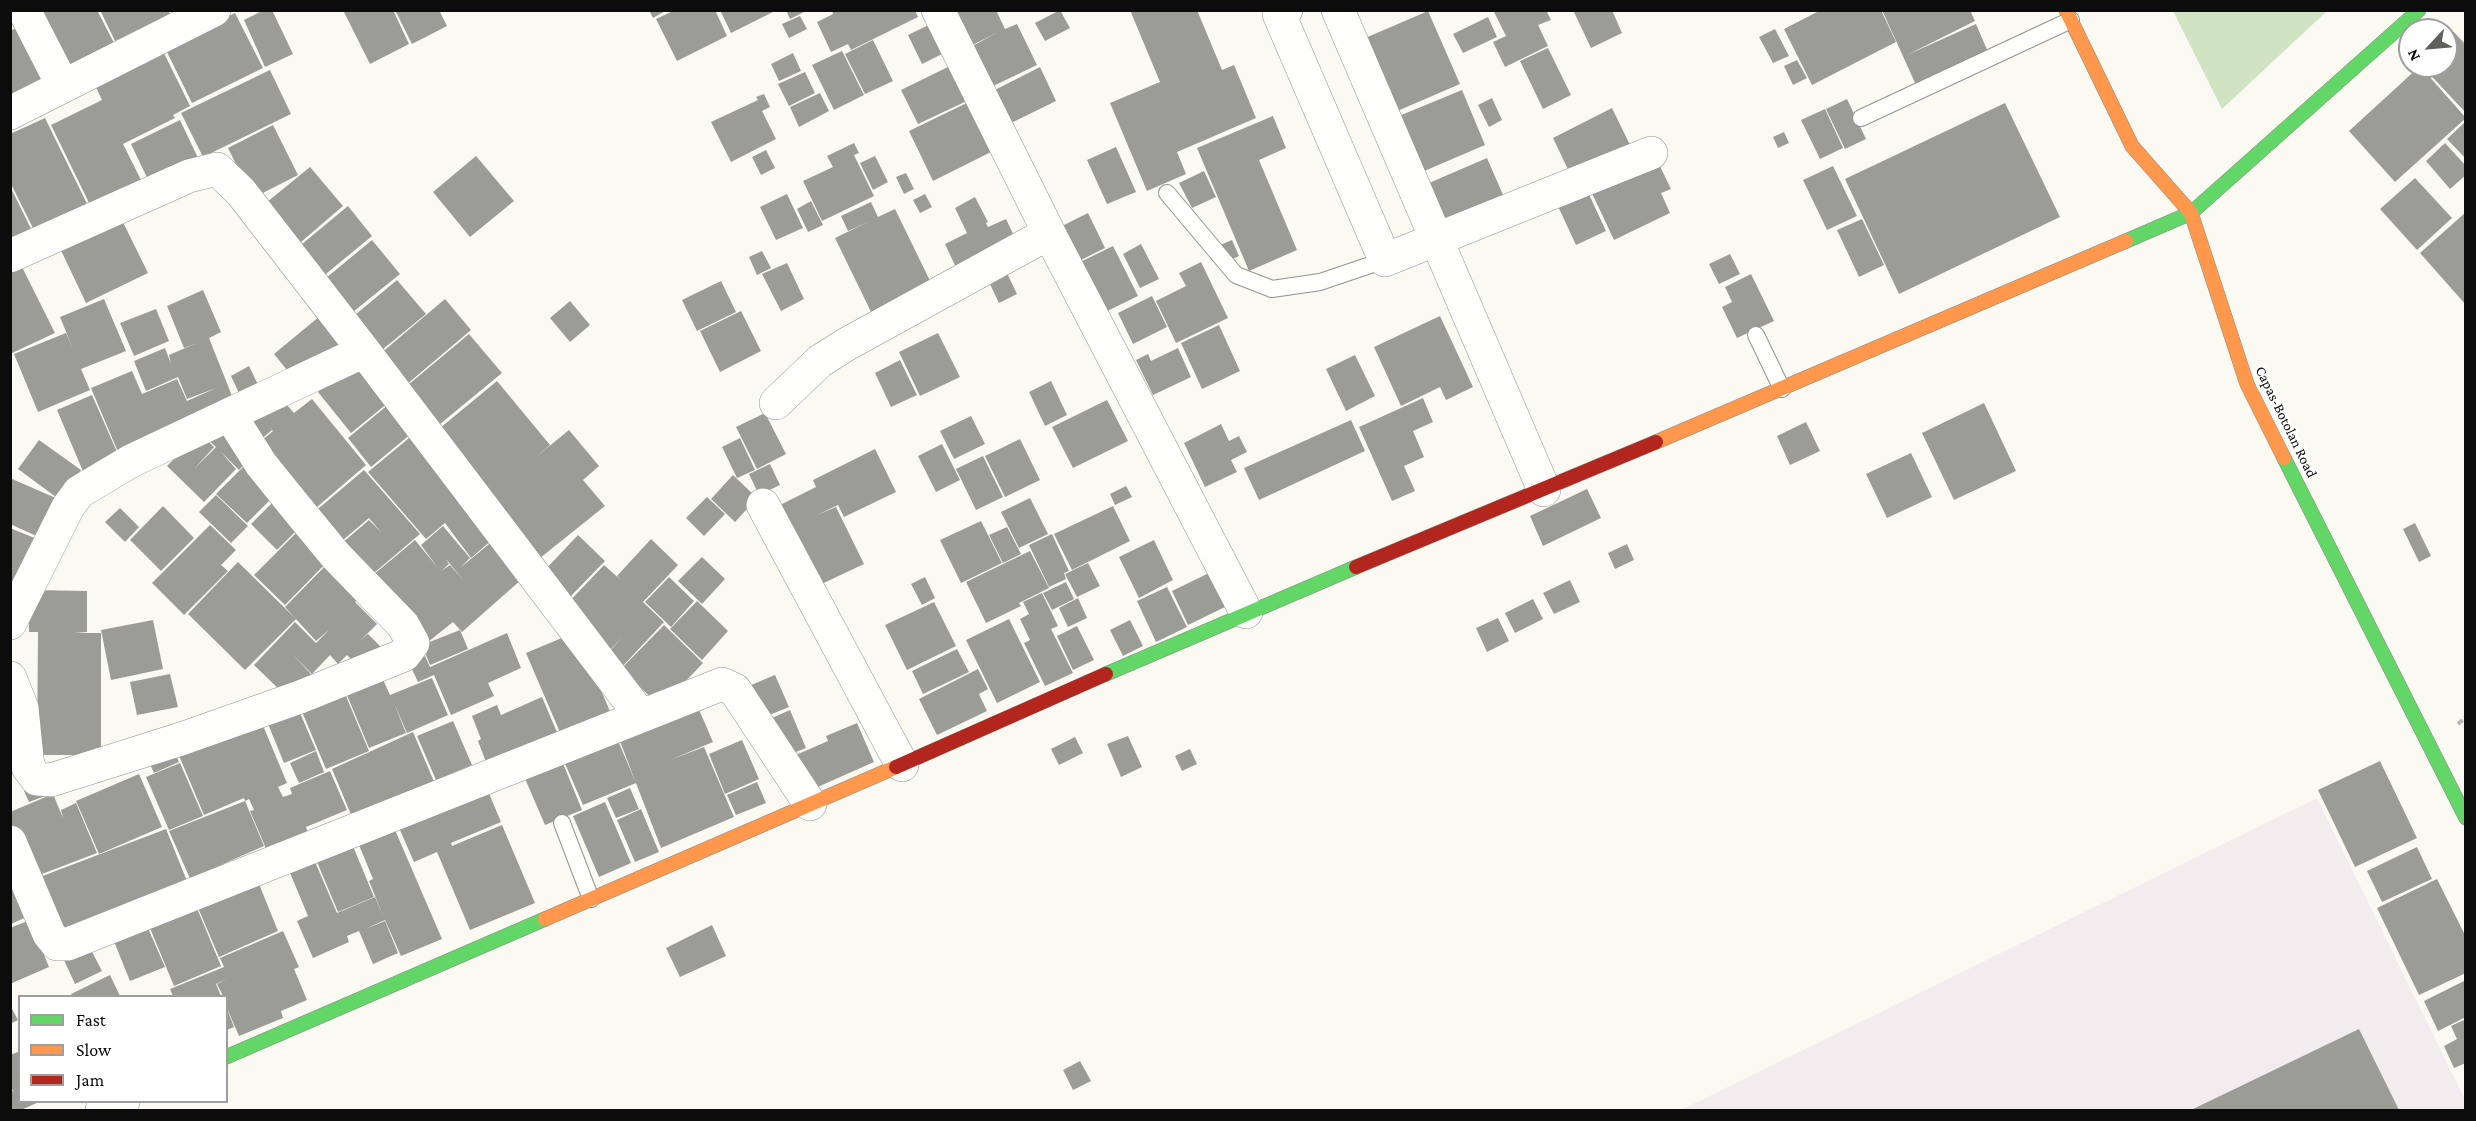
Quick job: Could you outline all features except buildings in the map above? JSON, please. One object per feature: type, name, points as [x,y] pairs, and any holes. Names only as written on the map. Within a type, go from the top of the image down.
[{"type":"street","points":[[24,10],[63,86]]},
{"type":"street","points":[[10,113],[63,86],[177,19],[214,10]]},
{"type":"street","points":[[938,10],[1049,233],[1246,612]]},
{"type":"street","points":[[1338,10],[1544,490]]},
{"type":"street","points":[[228,1056],[902,765],[1246,612],[1544,490],[2191,213],[2419,10]]},
{"type":"street","points":[[1273,12],[1385,260],[1651,153]]},
{"type":"street","name":"Capas-Botolan Road","points":[[2069,15],[2132,146],[2191,213],[2247,384],[2466,818]]},
{"type":"street","points":[[10,256],[189,176],[217,169],[241,192],[641,716]]},
{"type":"street","points":[[776,403],[820,361],[847,344],[1049,233]]},
{"type":"street","points":[[10,622],[68,507],[79,492],[132,461],[364,351]]},
{"type":"street","points":[[10,678],[22,708],[19,778],[51,780],[181,739],[300,697],[404,655],[413,643],[403,625],[336,556],[261,464],[230,416]]},
{"type":"street","points":[[763,505],[902,765]]},
{"type":"street","points":[[10,842],[49,934],[57,944],[68,944],[722,684],[735,690],[810,804]]},
{"type":"street","points":[[102,1110],[118,1103]]},
{"type":"lane","points":[[1861,118],[2069,15]]},
{"type":"lane","points":[[1167,193],[1236,274],[1272,289],[1320,282],[1385,260]]},
{"type":"lane","points":[[1756,335],[1782,389]]},
{"type":"lane","points":[[562,823],[591,899]]},
{"type":"shaded area","points":[[2317,798],[2466,1102],[2465,1110],[1681,1110]]},
{"type":"green space","points":[[2173,11],[2327,11],[2222,109]]},
{"type":"traffic: fast","points":[[2126,241],[2191,213],[2419,10]]},
{"type":"traffic: fast","points":[[2284,458],[2466,818]]},
{"type":"traffic: fast","points":[[1106,674],[1356,567]]},
{"type":"traffic: fast","points":[[228,1056],[545,919]]},
{"type":"traffic: slow","points":[[2066,10],[2132,146],[2191,213],[2247,384],[2284,458]]},
{"type":"traffic: slow","points":[[1656,442],[2126,241]]},
{"type":"traffic: slow","points":[[545,919],[896,767]]},
{"type":"traffic: jam","points":[[1356,567],[1656,442]]},
{"type":"traffic: jam","points":[[896,767],[1106,674]]}]
